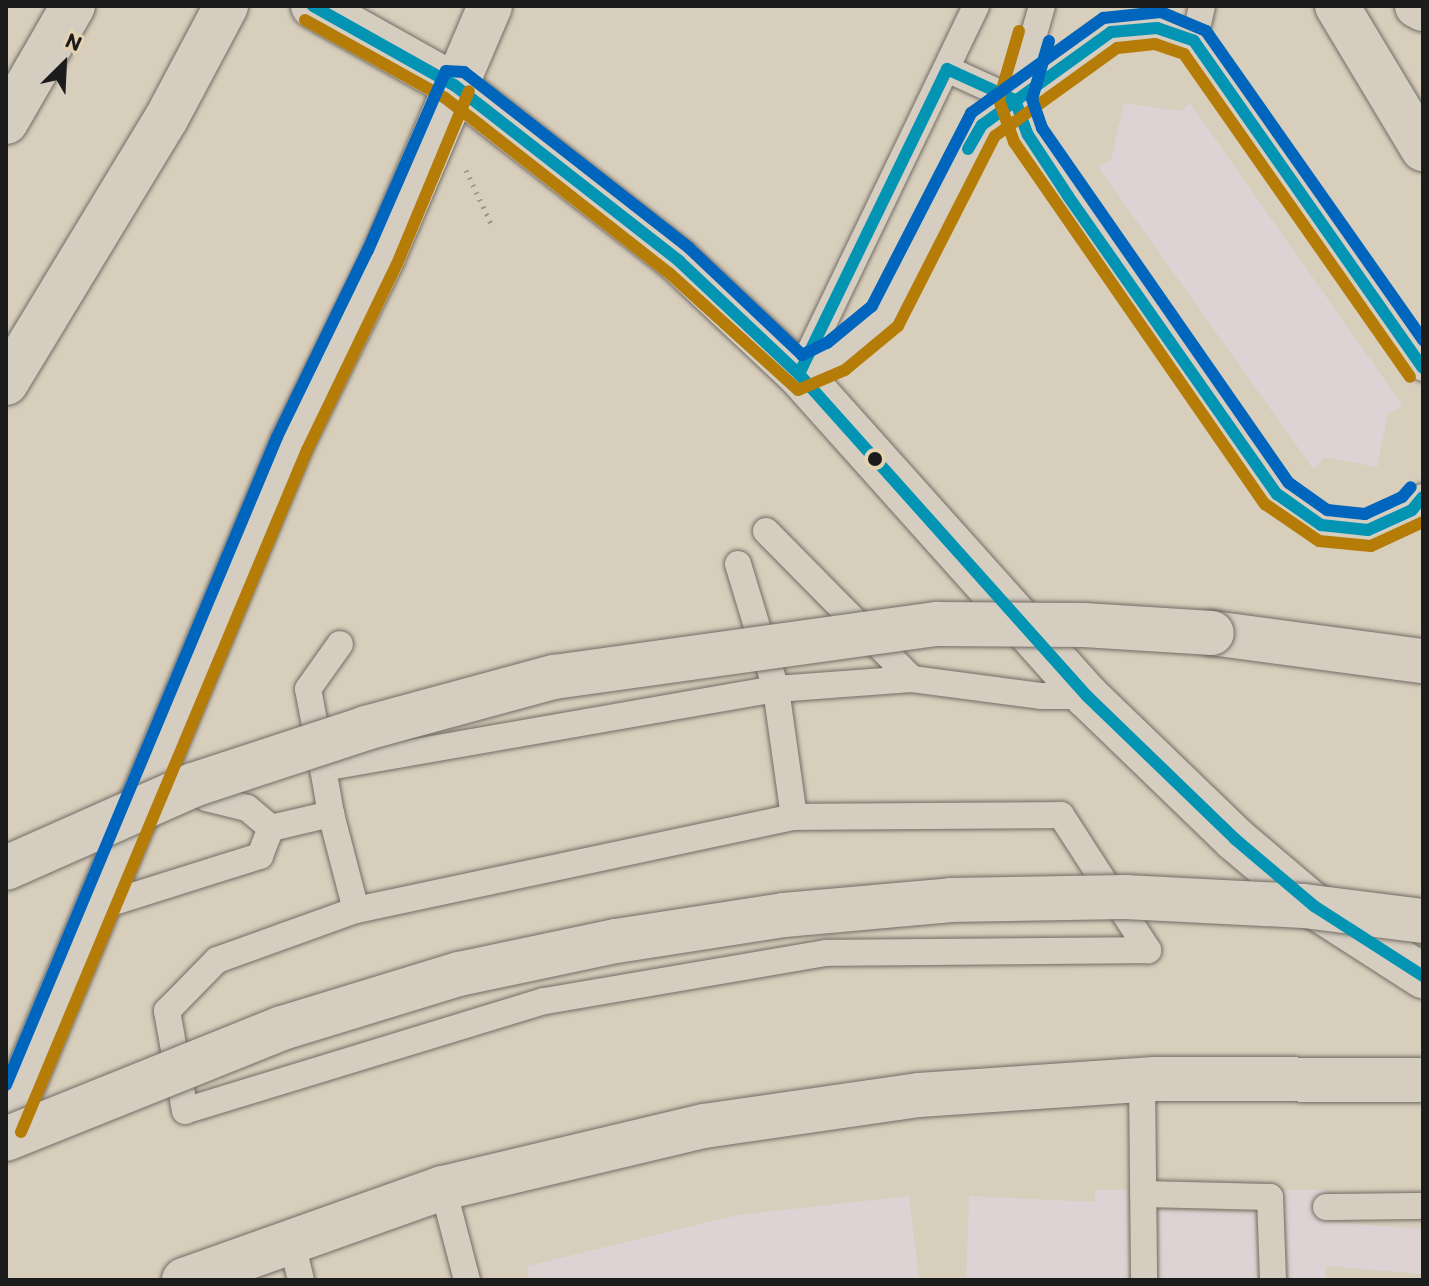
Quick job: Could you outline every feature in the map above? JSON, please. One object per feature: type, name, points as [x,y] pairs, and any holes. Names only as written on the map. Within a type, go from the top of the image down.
[{"type":"main road","points":[[6,383],[166,119],[226,6]]},
{"type":"main road","points":[[313,6],[454,85],[679,261],[799,374],[1087,696],[1235,839],[1314,906],[1423,976]]},
{"type":"main road","points":[[6,1126],[101,906],[292,443],[383,257],[490,6]]},
{"type":"main road","points":[[1337,6],[1423,149]]},
{"type":"main road","points":[[1417,6],[1423,9]]},
{"type":"main road","points":[[6,122],[69,13]]},
{"type":"main road","points":[[6,868],[193,785],[366,728],[554,677],[937,624],[1084,625],[1212,633],[1423,661]]},
{"type":"main road","points":[[6,1139],[282,1028],[459,974],[616,941],[784,915],[951,900],[1125,897],[1304,906],[1423,921]]},
{"type":"main road","points":[[184,1280],[296,1260],[443,1188],[704,1126],[919,1095],[1142,1080],[1423,1080]]},
{"type":"lane","points":[[799,374],[976,6]]},
{"type":"lane","points":[[1042,6],[1015,100],[1028,135],[1277,494],[1321,525],[1368,530],[1412,510],[1423,497]]},
{"type":"lane","points":[[1194,41],[1202,6]]},
{"type":"lane","points":[[799,374],[836,357],[885,316],[976,135],[1015,100],[1111,32],[1157,28],[1194,41],[1423,368]]},
{"type":"lane","points":[[947,69],[1015,100]]},
{"type":"lane","points":[[766,531],[912,679]]},
{"type":"lane","points":[[738,564],[776,689],[794,817]]},
{"type":"lane","points":[[340,644],[308,689],[331,814],[356,910]]},
{"type":"lane","points":[[323,768],[776,689],[912,679],[1042,696],[1087,696]]},
{"type":"lane","points":[[162,759],[206,798],[247,808],[271,828]]},
{"type":"lane","points":[[271,828],[331,814]]},
{"type":"lane","points":[[1061,815],[1148,950],[826,953],[544,1001],[185,1111],[167,1011],[217,960],[356,910],[794,817],[1061,815]]},
{"type":"lane","points":[[101,906],[260,856],[271,828]]},
{"type":"lane","points":[[1142,1080],[1144,1280]]},
{"type":"lane","points":[[443,1188],[467,1280]]},
{"type":"lane","points":[[1143,1194],[1270,1197],[1273,1280]]},
{"type":"lane","points":[[1326,1207],[1423,1206]]},
{"type":"path","points":[[461,158],[493,228]]},
{"type":"building","points":[[1124,103],[1181,111],[1190,103],[1403,406],[1388,414],[1377,467],[1324,457],[1314,470],[1098,167],[1111,159]]},
{"type":"building","points":[[1095,1190],[1127,1190],[1128,1280],[966,1280],[969,1196],[1095,1202]]},
{"type":"building","points":[[1284,1190],[1326,1190],[1310,1206],[1319,1221],[1423,1229],[1423,1274],[1326,1266],[1326,1280],[1289,1280]]},
{"type":"building","points":[[909,1196],[919,1280],[529,1280],[527,1266],[738,1215]]},
{"type":"building","points":[[1159,1210],[1255,1213],[1257,1280],[1160,1280]]},
{"type":"transit line","points":[[313,6],[454,85],[679,261],[799,374],[1087,696],[1235,839],[1314,906],[1423,976]]},
{"type":"transit line","points":[[6,1085],[277,437],[368,250],[446,71],[464,72],[689,248],[802,355],[827,343],[872,306],[971,113],[1103,18],[1161,12],[1206,31],[1423,340]]},
{"type":"transit line","points":[[305,20],[445,98],[669,273],[798,390],[845,370],[898,326],[995,136],[1117,48],[1155,44],[1184,54],[1410,377]]},
{"type":"transit line","points":[[968,149],[982,125],[1111,32],[1157,28],[1194,41],[1423,368]]},
{"type":"transit line","points":[[1019,31],[999,100],[1014,142],[1265,504],[1319,541],[1371,546],[1423,522]]},
{"type":"transit line","points":[[1049,41],[1032,99],[1042,128],[1289,483],[1327,510],[1365,514],[1402,497],[1411,487]]},
{"type":"transit line","points":[[799,374],[947,69],[1015,100],[1028,135],[1068,196],[1277,494],[1321,525],[1368,530],[1412,510],[1423,497]]},
{"type":"transit line","points":[[21,1132],[307,450],[397,264],[469,91]]}]
